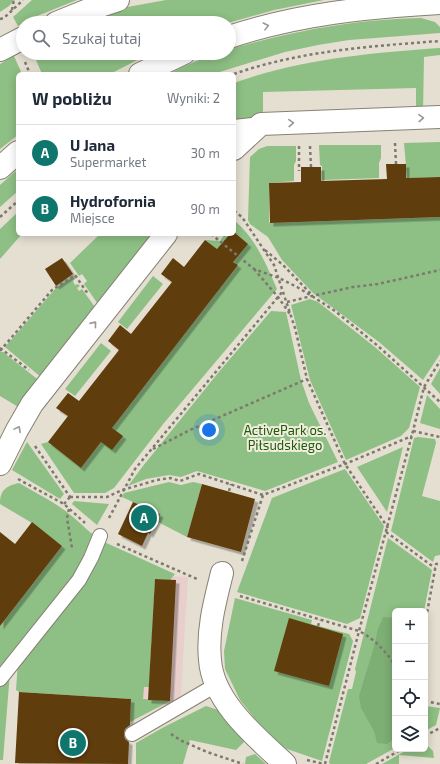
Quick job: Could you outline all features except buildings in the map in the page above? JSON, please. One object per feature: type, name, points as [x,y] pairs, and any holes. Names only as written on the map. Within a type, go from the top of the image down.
[{"type":"street","points":[[73,16],[118,0]]},
{"type":"street","points":[[236,35],[325,13],[440,3]]},
{"type":"street","points":[[0,50],[16,42]]},
{"type":"street","points":[[144,72],[169,60]]},
{"type":"street","points":[[236,147],[261,124],[440,117]]},
{"type":"street","points":[[0,168],[16,154]]},
{"type":"street","points":[[0,464],[17,430],[46,384],[164,236]]},
{"type":"street","points":[[222,573],[214,608],[209,641],[212,674],[226,703],[243,724],[285,764]]},
{"type":"lane","points":[[236,127],[261,124]]},
{"type":"lane","points":[[0,679],[79,580],[91,558],[100,536]]},
{"type":"lane","points":[[132,734],[216,685]]},
{"type":"path","points":[[12,10],[14,0]]},
{"type":"path","points":[[0,19],[4,18],[23,0]]},
{"type":"path","points":[[236,73],[289,59],[326,52],[440,40]]},
{"type":"path","points":[[395,138],[396,164]]},
{"type":"path","points":[[310,141],[311,167]]},
{"type":"path","points":[[299,142],[299,171]]},
{"type":"path","points":[[0,218],[16,204]]},
{"type":"path","points":[[236,212],[242,217],[274,265],[287,302],[307,379],[345,464],[388,528]]},
{"type":"path","points":[[213,236],[254,269],[278,296],[291,316]]},
{"type":"path","points":[[264,249],[283,265],[312,296]]},
{"type":"path","points":[[254,269],[279,278],[312,296],[378,346],[440,402]]},
{"type":"path","points":[[287,302],[440,270]]},
{"type":"path","points":[[1,349],[52,290],[75,274],[102,314]]},
{"type":"path","points":[[100,536],[122,490],[135,469],[283,291]]},
{"type":"path","points":[[326,764],[359,631],[388,528],[424,387],[440,361]]},
{"type":"path","points":[[151,450],[190,430],[307,379]]},
{"type":"path","points":[[17,430],[27,435],[70,497]]},
{"type":"path","points":[[413,431],[440,437]]},
{"type":"path","points":[[64,504],[70,497],[108,497],[122,490],[157,480],[170,478],[180,481],[199,474],[263,495],[345,464],[412,436]]},
{"type":"path","points":[[229,491],[231,484]]},
{"type":"path","points":[[241,563],[263,495]]},
{"type":"path","points":[[386,532],[435,568]]},
{"type":"path","points":[[428,608],[436,564],[440,564]]},
{"type":"path","points":[[239,596],[359,631],[372,638],[392,661]]},
{"type":"path","points":[[318,626],[320,620]]},
{"type":"path","points":[[428,702],[440,704]]},
{"type":"path","points":[[160,718],[168,732],[174,737],[214,756],[243,764]]},
{"type":"path","points":[[428,734],[440,728]]},
{"type":"path","points":[[376,764],[397,752]]},
{"type":"shaded area","points":[[145,575],[188,577],[180,709],[137,707]]},
{"type":"green space","points":[[0,0],[15,0],[0,12]]},
{"type":"green space","points":[[32,0],[77,0],[37,16],[16,16],[16,22],[13,17]]},
{"type":"green space","points":[[166,0],[324,0],[274,10],[236,21],[236,16],[104,16],[122,8]]},
{"type":"green space","points":[[421,18],[435,22],[440,27],[440,33],[349,40],[318,45],[285,52],[220,72],[172,72],[201,60],[236,60],[236,47],[283,35],[329,26]]},
{"type":"green space","points":[[440,48],[440,55],[424,57],[423,112],[416,107],[416,88],[263,92],[263,111],[260,122],[236,123],[236,82],[284,68],[336,58]]},
{"type":"green space","points":[[14,56],[21,72],[16,72],[16,137],[0,149],[0,64]]},
{"type":"green space","points":[[36,60],[137,60],[114,72],[41,72]]},
{"type":"green space","points":[[440,142],[440,177],[407,178],[404,143]]},
{"type":"green space","points":[[319,145],[381,145],[379,178],[322,180]]},
{"type":"green space","points":[[267,146],[296,146],[294,181],[269,183],[270,223],[440,217],[440,354],[423,380],[379,342],[313,293],[282,260],[268,237],[250,224],[248,220],[250,157],[259,149]]},
{"type":"green space","points":[[16,171],[16,193],[0,207],[0,185]]},
{"type":"green space","points":[[16,214],[16,236],[20,236],[0,259],[0,229]]},
{"type":"green space","points":[[236,222],[255,244],[277,289],[164,423],[114,488],[105,493],[74,493],[41,444],[48,442],[81,468],[238,265],[205,240],[220,241],[224,236],[228,236],[225,240],[240,253],[248,244],[236,234]]},
{"type":"green space","points":[[98,236],[154,236],[100,307],[84,284],[87,281],[82,274],[79,276],[70,263]]},
{"type":"green space","points":[[153,276],[163,284],[127,329],[118,322]]},
{"type":"green space","points":[[73,277],[75,279],[73,281],[75,285],[78,284],[80,286],[77,288],[79,291],[82,289],[97,310],[42,378],[5,347],[55,289]]},
{"type":"green space","points":[[310,299],[318,302],[376,348],[420,387],[409,428],[401,436],[346,460],[310,380],[291,305]]},
{"type":"green space","name":"ActivePark os. Piłsudskiego","points":[[271,311],[286,312],[301,380],[309,403],[338,462],[265,491],[197,471],[181,477],[169,475],[146,479],[128,486],[218,373]]},
{"type":"green space","points":[[101,343],[111,351],[75,396],[65,389]]},
{"type":"green space","points":[[0,352],[3,352],[41,382],[20,408],[0,396]]},
{"type":"green space","points":[[440,368],[440,394],[431,384]]},
{"type":"green space","points":[[427,395],[440,409],[440,429],[420,423]]},
{"type":"green space","points":[[414,438],[435,439],[436,443],[422,496],[440,501],[440,555],[435,556],[433,562],[391,531]]},
{"type":"green space","points":[[27,442],[64,494],[60,499],[12,470]]},
{"type":"green space","points":[[403,447],[387,512],[357,467]]},
{"type":"green space","points":[[345,469],[384,526],[360,618],[347,624],[237,592],[272,498]]},
{"type":"green space","points":[[169,482],[181,485],[193,482],[202,484],[187,537],[156,521],[159,514],[122,497],[124,493]]},
{"type":"green space","points":[[19,483],[60,507],[97,537],[81,568],[0,670],[0,626],[62,546],[32,523],[0,504],[1,495],[5,489]]},
{"type":"green space","points":[[74,501],[109,504],[97,525],[72,504]]},
{"type":"green space","points":[[388,538],[432,570],[425,608],[392,608],[392,750],[366,764],[330,764],[329,762],[348,689],[352,689],[356,672],[355,669]]},
{"type":"green space","points":[[102,541],[175,574],[170,580],[155,579],[149,687],[144,687],[143,699],[170,701],[130,722],[131,699],[19,692],[16,690],[18,662]]},
{"type":"green space","points":[[235,598],[312,620],[311,624],[349,634],[353,641],[322,761],[287,749],[266,733],[240,700],[225,669],[224,651]]},
{"type":"green space","points":[[383,617],[392,618],[392,740],[387,744],[377,743],[374,731],[361,708],[359,696],[378,629]]},
{"type":"green space","points":[[10,672],[3,760],[0,760],[0,684]]},
{"type":"green space","points":[[206,706],[218,710],[247,739],[236,750],[190,740],[183,764],[136,764],[136,743]]},
{"type":"green space","points":[[428,706],[440,708],[436,725],[428,729]]},
{"type":"green space","points":[[428,746],[433,751],[434,758],[399,755],[399,764],[382,764],[404,752],[428,752]]},
{"type":"green space","points":[[255,754],[266,764],[245,764],[246,757]]},
{"type":"place","name":"U Jana","points":[[144,518]]},
{"type":"place","name":"Hydrofornia","points":[[73,743]]}]
